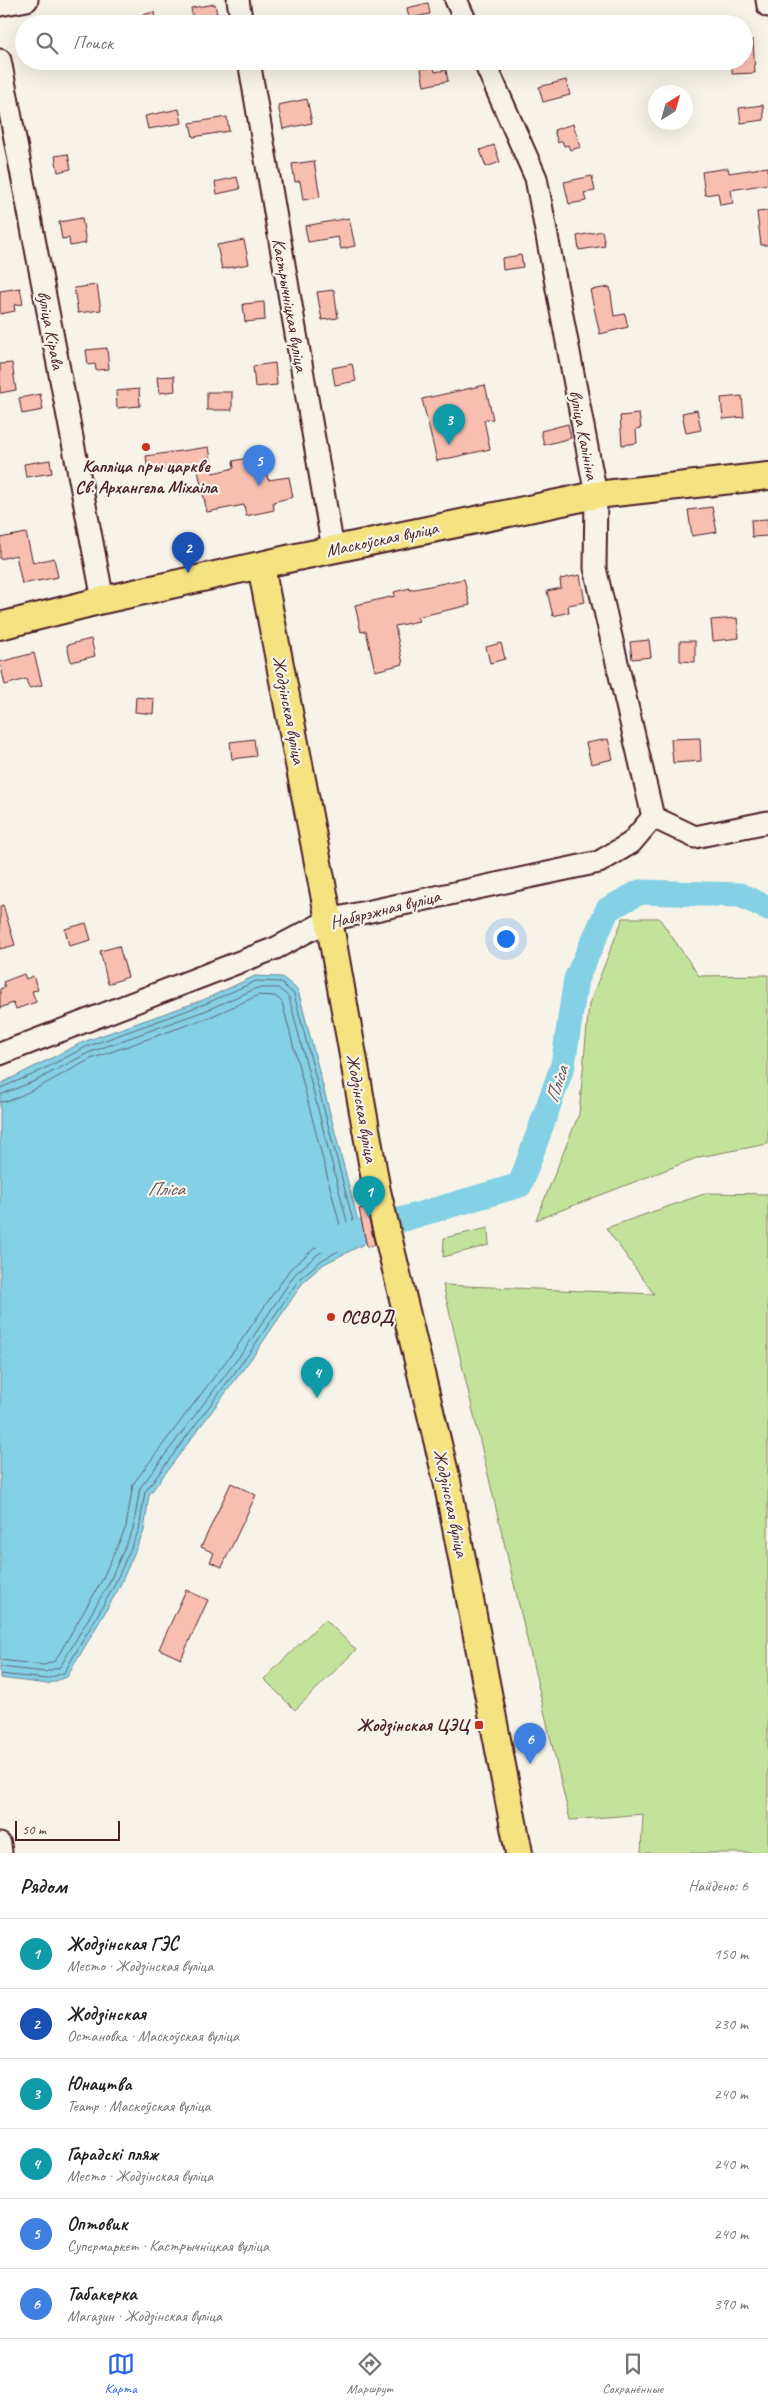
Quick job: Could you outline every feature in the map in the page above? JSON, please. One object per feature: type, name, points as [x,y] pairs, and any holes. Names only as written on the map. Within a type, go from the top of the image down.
[{"type":"main road","name":"Маскоўская вуліца","points":[[0,626],[103,600],[333,549],[596,495],[768,476]]},
{"type":"main road","name":"Жодзінская вуліца","points":[[261,566],[329,920],[377,1191],[447,1480],[519,1853]]},
{"type":"street","points":[[0,6],[27,0]]},
{"type":"street","points":[[238,0],[240,15]]},
{"type":"street","points":[[456,0],[463,15]]},
{"type":"street","points":[[767,0],[768,6]]},
{"type":"street","name":"вуліца Кірава","points":[[0,60],[103,600]]},
{"type":"street","name":"Кастрычніцкая вуліца","points":[[250,70],[333,549]]},
{"type":"street","name":"вуліца Калініна","points":[[488,70],[536,178],[596,495],[595,568],[653,817]]},
{"type":"street","points":[[653,817],[695,837],[768,822]]},
{"type":"street","name":"Набярэжная вуліца","points":[[0,1054],[276,948],[329,920],[599,862],[631,843],[653,817]]},
{"type":"street","points":[[0,1844],[1,1853]]},
{"type":"green space","points":[[623,918],[659,918],[699,976],[768,975],[768,1144],[699,1157],[536,1220],[579,1114],[589,1004]]},
{"type":"green space","points":[[707,1193],[768,1194],[768,1853],[641,1853],[643,1814],[570,1820],[443,1285],[654,1294],[606,1228]]},
{"type":"green space","points":[[488,1228],[489,1245],[443,1257],[444,1238]]},
{"type":"green space","points":[[325,1619],[356,1650],[295,1710],[264,1679]]},
{"type":"water","name":"Пліса","points":[[255,976],[282,977],[298,990],[364,1244],[324,1264],[304,1281],[254,1355],[149,1495],[144,1531],[118,1590],[67,1677],[47,1684],[0,1678],[0,1084],[83,1042],[203,1000]]},
{"type":"building","points":[[428,3],[430,14],[408,15],[407,8]]},
{"type":"building","points":[[215,4],[217,14],[192,15],[191,8]]},
{"type":"building","points":[[154,12],[154,15],[142,15]]},
{"type":"building","points":[[753,40],[755,73],[732,74],[732,70],[753,70]]},
{"type":"building","points":[[421,70],[435,70],[435,72],[446,70],[448,81],[424,86]]},
{"type":"building","points":[[566,80],[570,95],[543,102],[539,87]]},
{"type":"building","points":[[307,99],[312,123],[283,129],[278,105]]},
{"type":"building","points":[[763,105],[764,120],[741,123],[739,108]]},
{"type":"building","points":[[179,109],[182,123],[148,129],[145,116]]},
{"type":"building","points":[[227,117],[229,131],[193,137],[190,123]]},
{"type":"building","points":[[573,124],[581,147],[570,150],[568,145],[564,146],[562,141],[558,143],[554,130]]},
{"type":"building","points":[[494,145],[500,162],[486,167],[480,150]]},
{"type":"building","points":[[68,154],[71,169],[58,172],[55,156]]},
{"type":"building","points":[[314,161],[320,197],[303,200],[300,181],[295,182],[292,164]]},
{"type":"building","points":[[768,167],[768,184],[731,190],[733,203],[720,205],[718,193],[705,195],[702,172],[728,168],[729,173]]},
{"type":"building","points":[[592,176],[595,191],[584,193],[586,201],[569,204],[564,182]]},
{"type":"building","points":[[237,177],[240,189],[217,194],[215,182]]},
{"type":"building","points":[[768,211],[768,245],[761,245],[757,212]]},
{"type":"building","points":[[82,218],[86,243],[70,246],[69,238],[62,239],[59,222]]},
{"type":"building","points":[[349,218],[355,246],[341,249],[338,237],[308,242],[305,226]]},
{"type":"building","points":[[602,231],[605,246],[579,250],[577,236]]},
{"type":"building","points":[[244,240],[249,264],[222,269],[217,245]]},
{"type":"building","points":[[521,255],[523,267],[503,270],[502,258]]},
{"type":"building","points":[[97,285],[101,310],[78,313],[74,288]]},
{"type":"building","points":[[610,287],[614,316],[625,314],[628,327],[600,334],[590,290]]},
{"type":"building","points":[[20,288],[23,304],[14,305],[15,311],[0,314],[0,291]]},
{"type":"building","points":[[334,290],[338,318],[322,320],[317,292]]},
{"type":"building","points":[[264,302],[265,320],[245,322],[243,304]]},
{"type":"building","points":[[107,348],[109,369],[96,370],[95,364],[88,365],[86,350]]},
{"type":"building","points":[[12,363],[16,390],[0,393],[0,364]]},
{"type":"building","points":[[275,363],[277,385],[255,387],[253,366]]},
{"type":"building","points":[[352,364],[356,381],[335,385],[332,368]]},
{"type":"building","points":[[174,376],[175,391],[159,393],[157,377]]},
{"type":"building","points":[[485,385],[493,419],[484,420],[490,449],[437,461],[422,399]]},
{"type":"building","points":[[139,389],[140,406],[117,408],[116,391]]},
{"type":"building","points":[[207,392],[232,392],[232,410],[207,410]]},
{"type":"building","points":[[40,394],[43,410],[22,414],[19,398]]},
{"type":"building","points":[[742,396],[744,417],[723,419],[721,398]]},
{"type":"building","points":[[697,410],[701,430],[686,433],[682,413]]},
{"type":"building","points":[[639,414],[641,428],[636,429],[637,443],[622,445],[620,416]]},
{"type":"building","points":[[568,424],[571,438],[544,445],[541,431]]},
{"type":"building","points":[[209,447],[213,473],[234,468],[233,461],[262,455],[268,480],[289,477],[293,497],[273,502],[274,510],[246,516],[244,505],[207,512],[197,466],[148,473],[146,456]]},
{"type":"building","points":[[50,460],[52,473],[26,477],[24,464]]},
{"type":"building","points":[[712,507],[717,532],[692,536],[688,510]]},
{"type":"building","points":[[768,519],[768,536],[752,537],[751,520]]},
{"type":"building","points":[[26,533],[33,563],[54,558],[58,577],[22,584],[16,555],[0,559],[0,538]]},
{"type":"building","points":[[580,575],[585,602],[568,605],[569,612],[553,616],[547,591],[561,588],[560,579]]},
{"type":"building","points":[[464,579],[470,605],[417,617],[419,621],[395,626],[403,664],[375,671],[366,631],[361,632],[355,605],[395,596],[394,592],[410,588],[410,590]]},
{"type":"building","points":[[737,618],[739,638],[713,641],[711,620]]},
{"type":"building","points":[[91,639],[95,656],[71,662],[67,645]]},
{"type":"building","points":[[649,640],[651,657],[632,659],[630,642]]},
{"type":"building","points":[[680,641],[695,641],[695,662],[680,661]]},
{"type":"building","points":[[501,643],[505,659],[490,663],[486,647]]},
{"type":"building","points":[[34,653],[42,685],[29,688],[26,679],[5,685],[0,662]]},
{"type":"building","points":[[136,697],[154,699],[153,714],[135,712]]},
{"type":"building","points":[[700,738],[701,761],[673,763],[671,739]]},
{"type":"building","points":[[254,739],[256,756],[232,759],[230,742]]},
{"type":"building","points":[[608,739],[613,759],[591,764],[586,743]]},
{"type":"building","points":[[3,905],[15,945],[0,949],[0,906]]},
{"type":"building","points":[[86,923],[91,940],[69,946],[65,929]]},
{"type":"building","points":[[119,946],[128,977],[108,984],[100,951]]},
{"type":"building","points":[[24,974],[26,979],[33,976],[38,990],[32,991],[36,1002],[16,1009],[13,1003],[0,1008],[0,989],[5,987],[3,982]]},
{"type":"building","points":[[366,1207],[375,1245],[367,1247],[359,1209]]},
{"type":"building","points":[[231,1483],[256,1495],[222,1567],[210,1562],[214,1553],[201,1547]]},
{"type":"building","points":[[186,1590],[208,1600],[181,1659],[159,1649]]},
{"type":"waterway","name":"Пліса","points":[[328,1241],[520,1185],[563,1065],[576,979],[608,909],[640,892],[740,895],[768,908]]},
{"type":"place","name":"Юнацтва","points":[[449,445]]},
{"type":"place","name":"Капліца пры царкве Св. Архангела Міхаіла","points":[[146,447]]},
{"type":"place","name":"Оптовик","points":[[259,486]]},
{"type":"place","name":"Жодзінская","points":[[188,573]]},
{"type":"place","name":"Жодзінская ГЭС","points":[[369,1217]]},
{"type":"place","name":"ОСВОД","points":[[331,1317]]},
{"type":"place","name":"Гарадскі пляж","points":[[317,1398]]},
{"type":"place","name":"Жодзінская ЦЭЦ","points":[[479,1725]]},
{"type":"place","name":"Табакерка","points":[[530,1764]]}]
